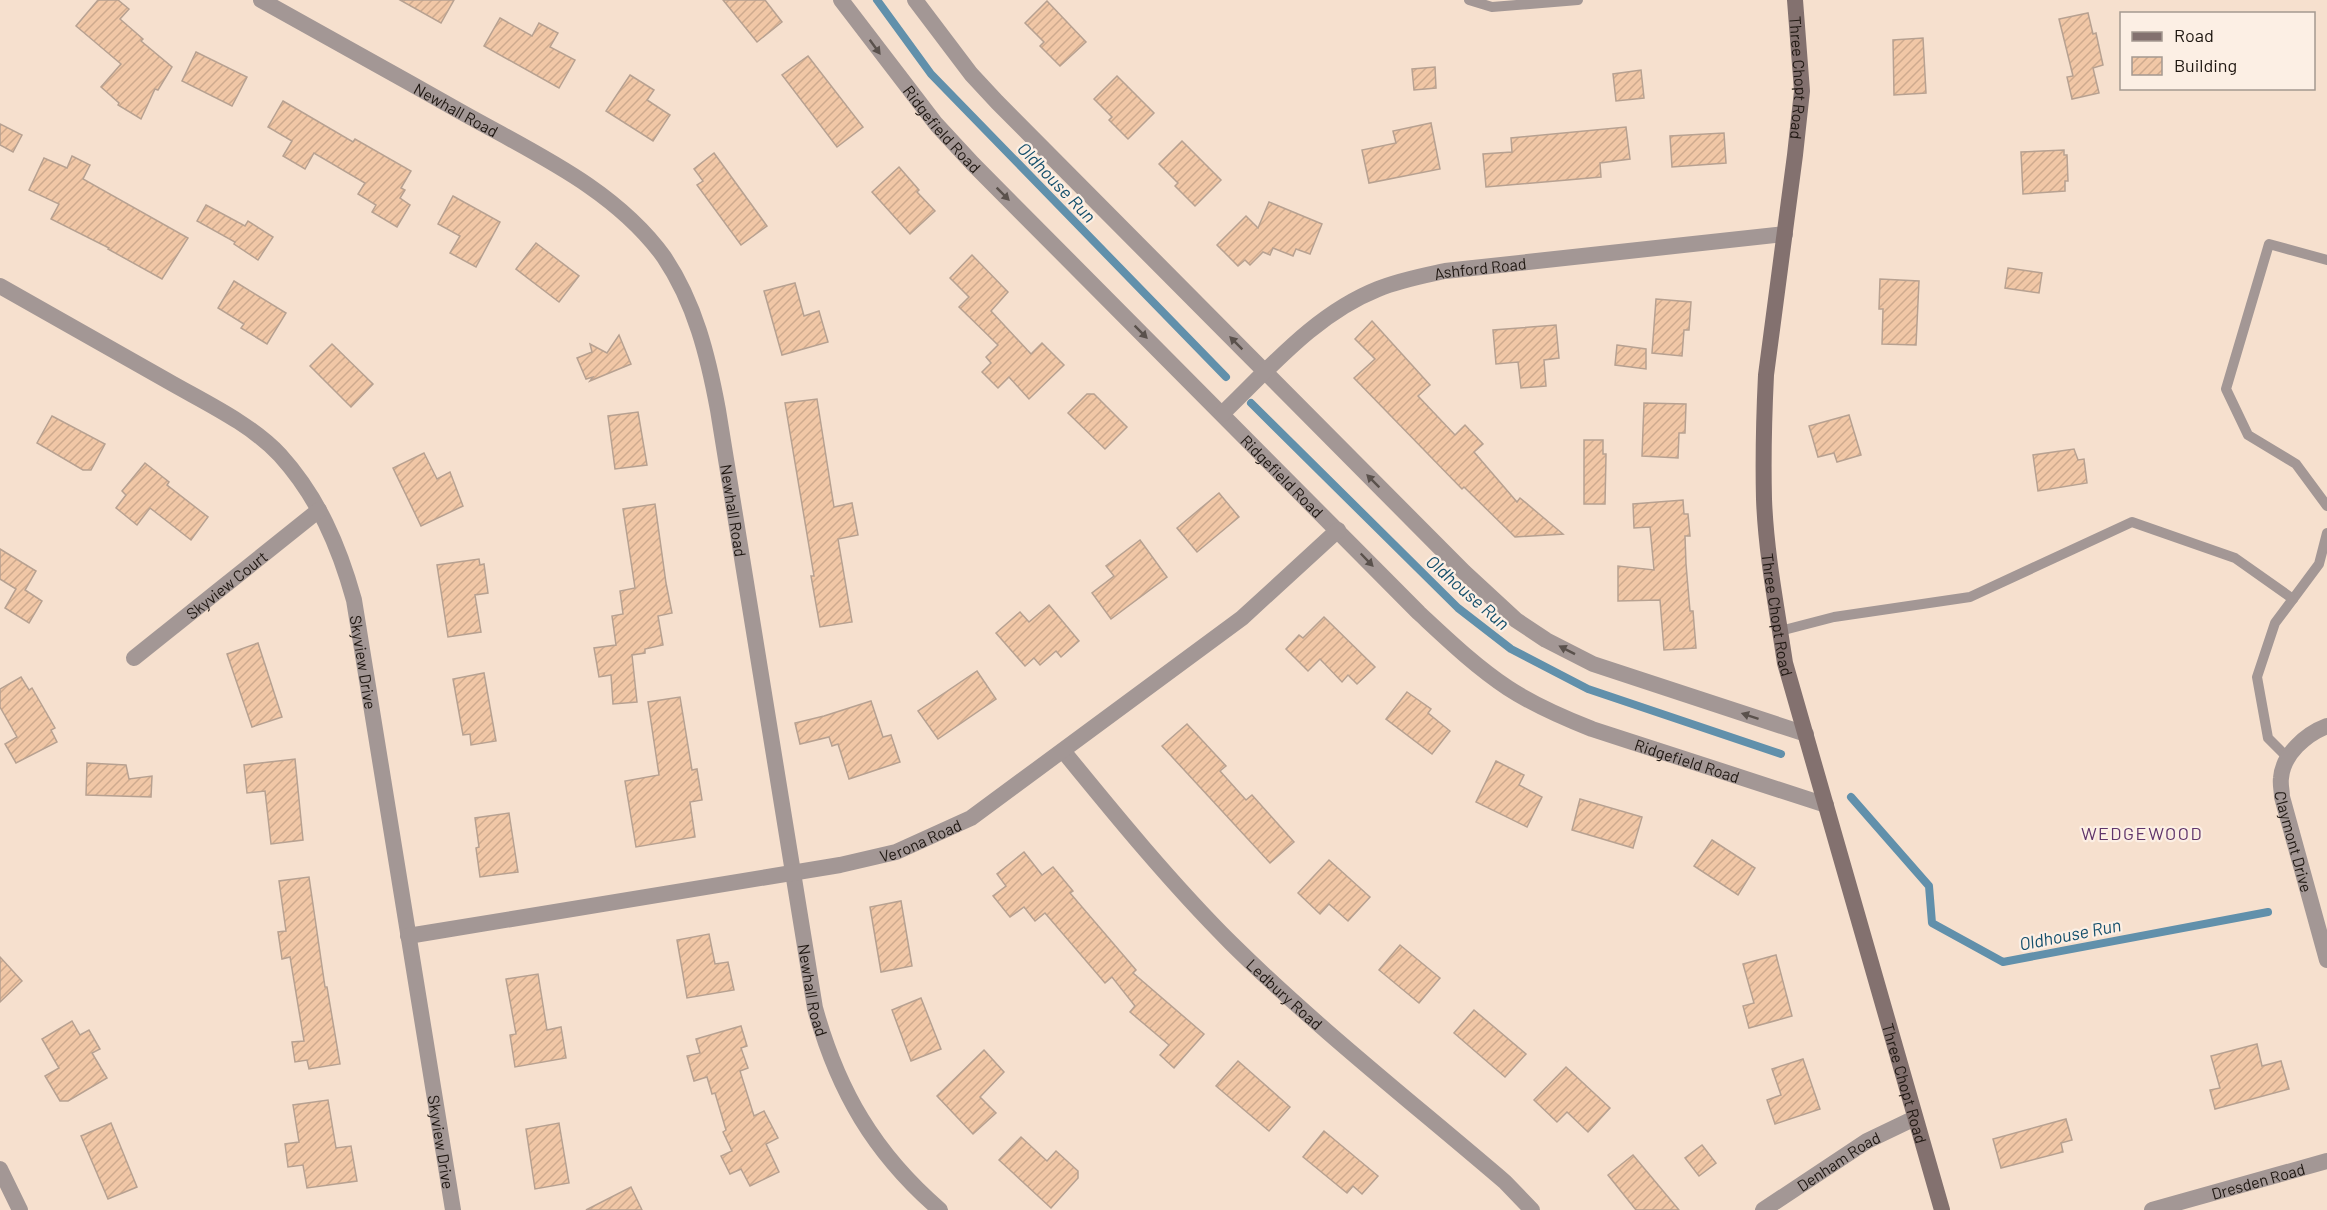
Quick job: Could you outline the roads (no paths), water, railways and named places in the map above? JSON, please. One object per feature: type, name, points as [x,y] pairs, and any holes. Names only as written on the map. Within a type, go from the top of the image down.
[{"type":"main road","name":"Three Chopt Road","points":[[1794,0],[1802,91],[1766,375],[1764,501],[1785,663],[1942,1210]]},
{"type":"street","name":"Newhall Road","points":[[261,0],[590,185],[642,230],[664,258],[690,303],[709,362],[815,1008],[837,1076],[847,1097],[899,1172],[940,1210]]},
{"type":"street","name":"Ridgefield Road","points":[[841,0],[936,124],[966,156],[1468,658],[1510,689],[1563,717],[1592,729],[1826,805]]},
{"type":"street","points":[[915,0],[971,74],[997,102],[1464,572],[1516,620],[1593,664],[1806,734]]},
{"type":"street","name":"Ashford Road","points":[[1222,414],[1308,331],[1339,309],[1378,289],[1415,277],[1445,271],[1785,234]]},
{"type":"street","name":"Skyview Drive","points":[[0,286],[233,418],[278,453],[299,478],[329,527],[345,567],[354,600],[453,1210]]},
{"type":"street","name":"Skyview Court","points":[[134,658],[319,510]]},
{"type":"street","name":"Verona Road","points":[[408,936],[840,865],[897,852],[947,831],[971,818],[1064,752],[1242,618],[1338,530]]},
{"type":"street","points":[[2288,758],[2297,745],[2311,734],[2327,726]]},
{"type":"street","name":"Ledbury Road","points":[[1064,752],[1145,852],[1231,943],[1292,1000],[1505,1182],[1532,1210]]},
{"type":"street","name":"Claymont Drive","points":[[2288,758],[2281,778],[2282,797],[2327,960]]},
{"type":"street","name":"Denham Road","points":[[1763,1210],[1867,1140],[1915,1118]]},
{"type":"street","name":"Dresden Road","points":[[2152,1210],[2193,1205],[2327,1161]]},
{"type":"street","points":[[0,1168],[20,1210]]},
{"type":"lane","points":[[1469,0],[1492,7],[1578,0]]},
{"type":"lane","points":[[2327,260],[2269,244],[2226,389],[2248,435],[2296,464],[2327,506]]},
{"type":"lane","points":[[1780,631],[1833,617],[1970,597],[2132,522],[2235,558],[2293,599]]},
{"type":"lane","points":[[2288,758],[2268,738],[2257,677],[2276,623],[2319,564],[2327,533]]},
{"type":"waterway","name":"Oldhouse Run","points":[[877,0],[931,74],[1226,377]]},
{"type":"waterway","name":"Oldhouse Run","points":[[1251,403],[1458,608],[1511,649],[1588,689],[1781,754]]},
{"type":"waterway","name":"Oldhouse Run","points":[[1851,797],[1929,886],[1932,923],[2003,962],[2268,912]]},
{"type":"district","name":"WEDGEWOOD","points":[[2142,833]]}]
